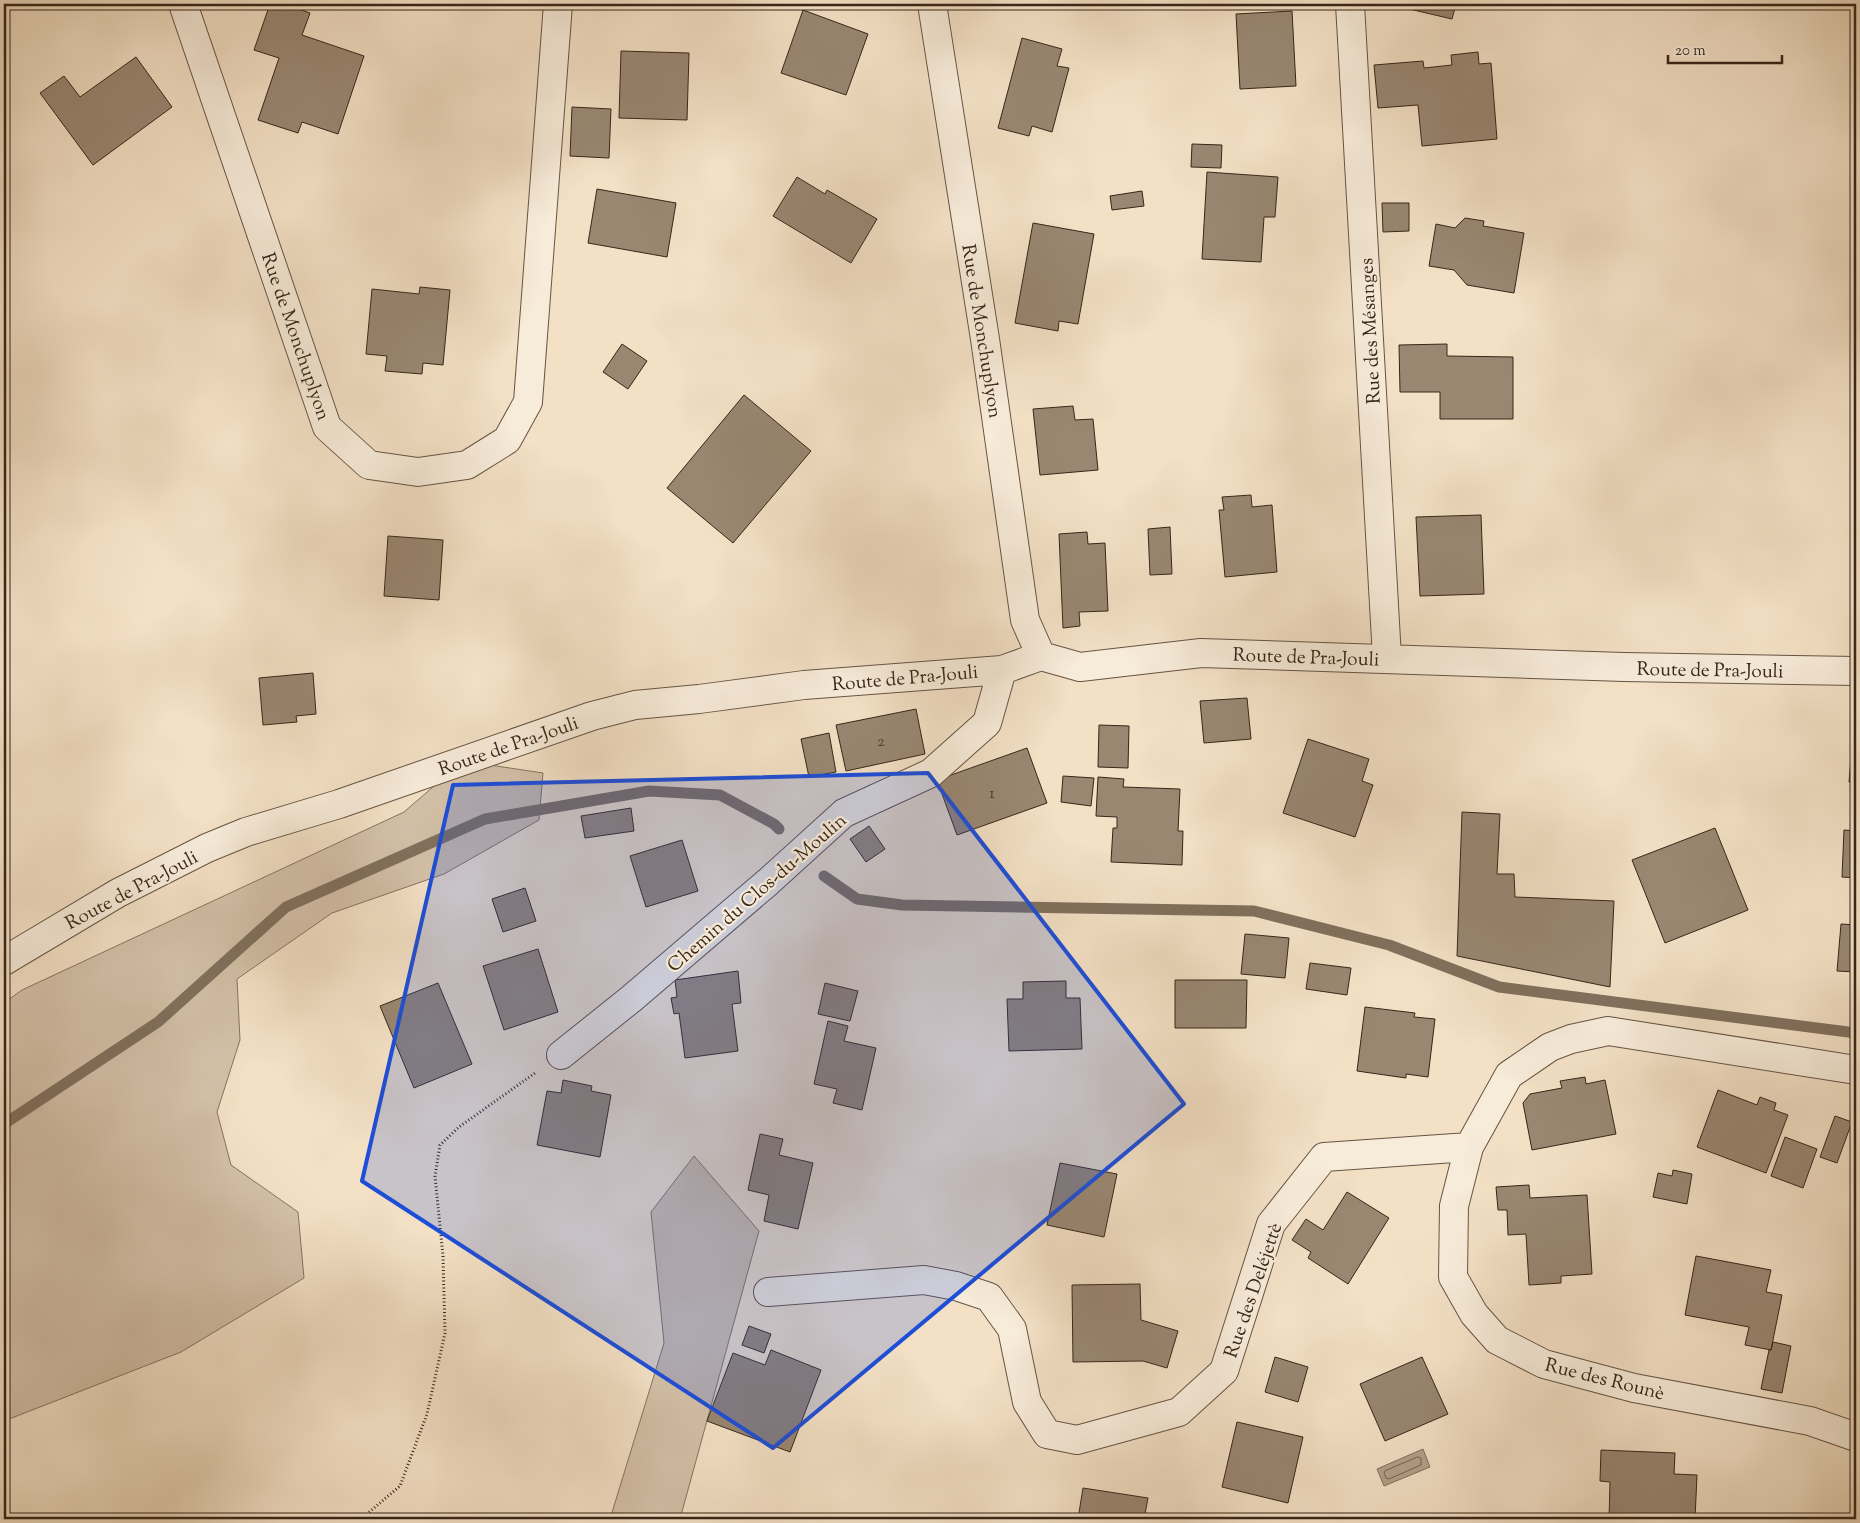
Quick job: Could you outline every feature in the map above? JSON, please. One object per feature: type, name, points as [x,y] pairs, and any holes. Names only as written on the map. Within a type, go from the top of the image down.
[{"type":"street","name":"Rue de Monchuplyon","points":[[183,4],[328,428],[369,465],[418,472],[467,465],[507,440],[528,402],[558,4]]},
{"type":"street","name":"Rue de Monchuplyon","points":[[932,4],[986,339],[1025,620],[1041,656]]},
{"type":"street","name":"Rue des Mésanges","points":[[1350,4],[1387,658]]},
{"type":"street","name":"Route de Pra-Jouli","points":[[4,960],[118,893],[207,848],[246,832],[339,804],[592,716],[635,705],[804,686],[1002,670],[1041,656],[1080,667],[1201,653],[1614,667],[1856,671]]},
{"type":"street","name":"Chemin du Clos-du-Moulin","points":[[561,1055],[652,981],[768,882],[844,813],[931,773],[987,722],[1002,670]]},
{"type":"street","name":"Rue des Rounè","points":[[1856,1070],[1608,1032],[1571,1039],[1550,1047],[1509,1075],[1469,1147],[1454,1206],[1453,1277],[1474,1314],[1497,1340],[1544,1364],[1634,1388],[1810,1421],[1856,1437]]},
{"type":"street","name":"Rue des Deléjettè","points":[[768,1292],[924,1280],[956,1286],[990,1297],[1012,1329],[1027,1402],[1047,1434],[1077,1440],[1178,1412],[1224,1371],[1271,1224],[1324,1157],[1469,1147]]},
{"type":"path","points":[[362,1519],[400,1486],[427,1414],[445,1333],[443,1256],[435,1176],[440,1145],[459,1127],[561,1055]]},
{"type":"highlighted area","points":[[928,773],[1184,1104],[773,1448],[362,1181],[453,785]]},
{"type":"shaded area","points":[[463,761],[543,773],[539,820],[444,874],[332,913],[237,979],[240,1040],[217,1112],[231,1165],[298,1212],[304,1278],[181,1352],[4,1421],[4,1003],[22,990],[404,812]]},
{"type":"shaded area","points":[[694,1156],[759,1231],[680,1519],[610,1519],[664,1343],[651,1212]]},
{"type":"water","points":[[1423,1449],[1430,1467],[1384,1486],[1377,1469]]},
{"type":"building","points":[[270,4],[285,4],[310,13],[302,35],[364,56],[338,134],[302,122],[298,133],[258,120],[279,58],[254,50]]},
{"type":"building","points":[[1388,4],[1456,4],[1452,19]]},
{"type":"building","points":[[803,10],[868,34],[846,95],[781,73]]},
{"type":"building","points":[[1292,11],[1296,86],[1240,89],[1236,14]]},
{"type":"building","points":[[1022,38],[1062,49],[1057,66],[1069,68],[1052,132],[1032,126],[1029,136],[998,128]]},
{"type":"building","points":[[621,51],[689,53],[687,120],[619,118]]},
{"type":"building","points":[[1478,52],[1479,64],[1491,63],[1497,139],[1422,146],[1418,105],[1378,108],[1374,65],[1423,61],[1424,68],[1452,65],[1451,55]]},
{"type":"building","points":[[136,57],[172,107],[93,165],[40,93],[64,76],[80,97]]},
{"type":"building","points":[[572,107],[611,109],[609,158],[570,156]]},
{"type":"building","points":[[1192,144],[1222,145],[1221,168],[1191,167]]},
{"type":"building","points":[[1207,172],[1278,177],[1275,217],[1264,217],[1261,262],[1202,259]]},
{"type":"building","points":[[797,177],[825,194],[827,190],[877,219],[851,263],[773,216]]},
{"type":"building","points":[[597,189],[676,203],[667,257],[588,243]]},
{"type":"building","points":[[1142,191],[1144,206],[1112,210],[1110,196]]},
{"type":"building","points":[[1382,203],[1409,203],[1409,231],[1383,232]]},
{"type":"building","points":[[1465,218],[1484,221],[1483,226],[1524,233],[1514,293],[1467,285],[1454,270],[1429,266],[1436,224],[1455,228]]},
{"type":"building","points":[[1033,223],[1094,234],[1078,324],[1059,321],[1058,331],[1015,323]]},
{"type":"building","points":[[420,287],[450,290],[443,365],[423,363],[422,374],[385,371],[387,356],[366,354],[372,289],[419,294]]},
{"type":"building","points":[[622,344],[647,361],[628,389],[603,372]]},
{"type":"building","points":[[1447,344],[1447,356],[1513,357],[1513,419],[1440,419],[1440,392],[1400,392],[1399,345]]},
{"type":"building","points":[[744,395],[811,451],[733,543],[667,488]]},
{"type":"building","points":[[1073,406],[1075,420],[1093,419],[1098,470],[1040,475],[1033,409]]},
{"type":"building","points":[[1251,495],[1252,507],[1272,505],[1277,572],[1225,577],[1219,510],[1224,510],[1222,497]]},
{"type":"building","points":[[1481,515],[1484,594],[1420,596],[1416,517]]},
{"type":"building","points":[[1170,527],[1172,574],[1150,575],[1148,529]]},
{"type":"building","points":[[1087,532],[1088,544],[1105,543],[1108,611],[1079,612],[1080,626],[1063,628],[1059,534]]},
{"type":"building","points":[[388,536],[443,540],[439,600],[384,596]]},
{"type":"building","points":[[313,673],[316,714],[296,716],[297,722],[263,725],[259,678]]},
{"type":"building","points":[[1247,698],[1251,739],[1204,743],[1200,701]]},
{"type":"building","points":[[916,709],[925,754],[846,771],[836,725]]},
{"type":"building","points":[[1099,725],[1129,726],[1128,768],[1098,767]]},
{"type":"building","points":[[829,733],[836,772],[809,777],[801,739]]},
{"type":"building","points":[[1853,735],[1856,736],[1856,783],[1849,782]]},
{"type":"building","points":[[1308,739],[1369,759],[1362,781],[1373,785],[1355,837],[1283,813]]},
{"type":"building","points":[[1027,748],[1047,803],[957,835],[937,780]]},
{"type":"building","points":[[1063,776],[1094,778],[1091,806],[1061,802]]},
{"type":"building","points":[[1098,777],[1124,779],[1123,787],[1180,789],[1178,831],[1183,831],[1182,865],[1111,862],[1113,828],[1117,828],[1117,817],[1096,816]]},
{"type":"building","points":[[631,808],[634,831],[585,838],[581,816]]},
{"type":"building","points":[[1462,812],[1500,814],[1497,874],[1514,874],[1515,897],[1614,901],[1610,987],[1457,956]]},
{"type":"building","points":[[869,826],[885,849],[866,862],[850,839]]},
{"type":"building","points":[[1715,828],[1748,910],[1665,943],[1632,860]]},
{"type":"building","points":[[1844,830],[1856,831],[1856,878],[1842,877]]},
{"type":"building","points":[[682,840],[698,891],[646,907],[630,856]]},
{"type":"building","points":[[525,888],[536,921],[503,932],[492,899]]},
{"type":"building","points":[[1841,924],[1856,925],[1856,972],[1837,971]]},
{"type":"building","points":[[1245,934],[1289,938],[1285,978],[1241,974]]},
{"type":"building","points":[[538,949],[558,1012],[504,1030],[483,966]]},
{"type":"building","points":[[1310,963],[1351,968],[1347,995],[1306,989]]},
{"type":"building","points":[[738,971],[741,1003],[732,1004],[738,1051],[685,1058],[679,1013],[674,1014],[671,998],[677,997],[675,980]]},
{"type":"building","points":[[1175,980],[1247,980],[1246,1028],[1175,1028]]},
{"type":"building","points":[[1066,981],[1066,998],[1080,998],[1082,1049],[1009,1051],[1007,999],[1023,999],[1023,982]]},
{"type":"building","points":[[438,983],[472,1064],[414,1088],[380,1006]]},
{"type":"building","points":[[825,983],[858,991],[850,1021],[818,1014]]},
{"type":"building","points":[[1365,1007],[1415,1013],[1414,1017],[1435,1019],[1428,1077],[1406,1074],[1406,1078],[1357,1071]]},
{"type":"building","points":[[828,1021],[848,1026],[844,1041],[876,1048],[862,1110],[833,1103],[837,1089],[814,1084]]},
{"type":"building","points":[[1585,1077],[1586,1084],[1605,1080],[1616,1134],[1532,1150],[1523,1103],[1530,1094],[1562,1088],[1560,1081]]},
{"type":"building","points":[[563,1080],[592,1086],[591,1091],[611,1095],[600,1157],[537,1145],[547,1091],[561,1093]]},
{"type":"building","points":[[1718,1090],[1757,1105],[1760,1097],[1776,1103],[1774,1110],[1788,1115],[1766,1173],[1697,1147]]},
{"type":"building","points":[[1835,1116],[1852,1122],[1837,1163],[1820,1157]]},
{"type":"building","points":[[760,1134],[783,1139],[779,1155],[813,1163],[798,1229],[764,1221],[769,1195],[748,1190]]},
{"type":"building","points":[[1785,1137],[1817,1149],[1803,1188],[1771,1176]]},
{"type":"building","points":[[1060,1163],[1117,1174],[1104,1237],[1047,1225]]},
{"type":"building","points":[[1673,1170],[1692,1174],[1687,1204],[1653,1197],[1658,1173],[1672,1176]]},
{"type":"building","points":[[1529,1185],[1530,1198],[1587,1195],[1592,1274],[1561,1276],[1561,1283],[1529,1285],[1526,1234],[1508,1235],[1507,1210],[1498,1210],[1496,1187]]},
{"type":"building","points":[[1347,1192],[1389,1218],[1348,1284],[1308,1258],[1311,1252],[1292,1240],[1306,1219],[1323,1230]]},
{"type":"building","points":[[1696,1256],[1771,1270],[1766,1292],[1782,1295],[1771,1350],[1745,1345],[1749,1327],[1685,1315]]},
{"type":"building","points":[[1140,1284],[1141,1320],[1178,1331],[1167,1368],[1143,1361],[1073,1362],[1072,1285]]},
{"type":"building","points":[[749,1326],[771,1334],[764,1353],[742,1345]]},
{"type":"building","points":[[1773,1342],[1791,1346],[1782,1393],[1761,1389],[1769,1350],[1771,1350]]},
{"type":"building","points":[[771,1350],[821,1370],[790,1452],[707,1421],[733,1353],[765,1365]]},
{"type":"building","points":[[1275,1357],[1308,1367],[1298,1402],[1265,1392]]},
{"type":"building","points":[[1422,1357],[1448,1414],[1385,1441],[1360,1384]]},
{"type":"building","points":[[1237,1422],[1303,1437],[1288,1503],[1222,1487]]},
{"type":"building","points":[[1601,1450],[1675,1453],[1674,1474],[1697,1475],[1695,1519],[1609,1519],[1610,1482],[1600,1481]]},
{"type":"building","points":[[1083,1488],[1148,1498],[1144,1519],[1078,1519]]},
{"type":"building","points":[[1856,1504],[1856,1519],[1847,1519]]},
{"type":"waterway","points":[[4,1124],[158,1022],[286,907],[485,819],[649,791],[720,795],[774,824],[779,829]]},
{"type":"waterway","points":[[824,876],[857,899],[902,905],[1254,911],[1389,945],[1499,987],[1856,1033]]}]
